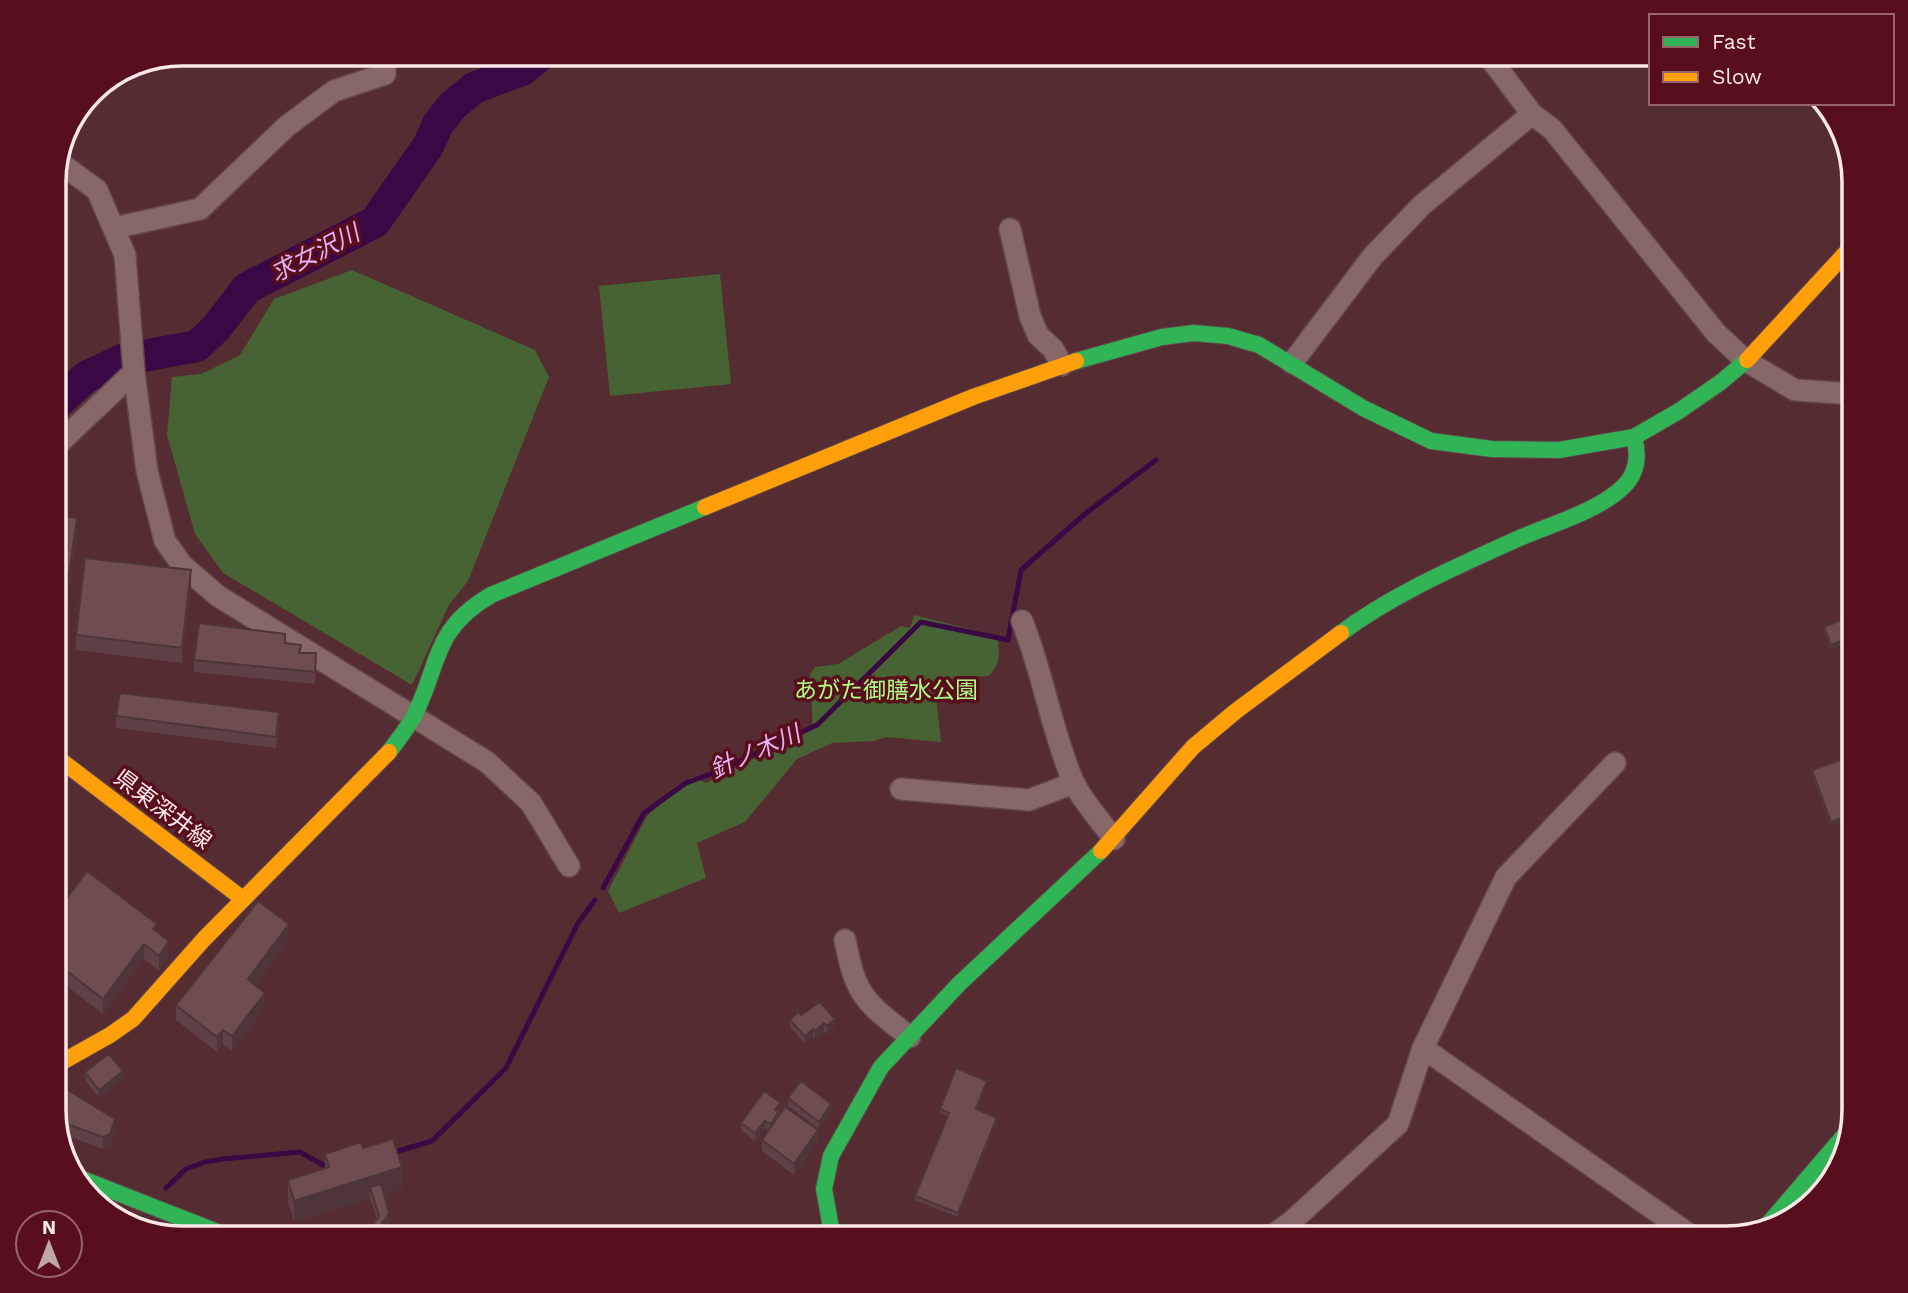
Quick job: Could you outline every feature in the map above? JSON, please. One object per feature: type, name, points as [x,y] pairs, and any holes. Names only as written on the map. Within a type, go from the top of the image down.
[{"type":"main road","points":[[67,1059],[133,1019],[243,899],[389,752],[414,717],[448,630],[472,604],[885,432],[1062,365],[1132,344],[1194,333],[1228,336],[1259,345],[1363,408],[1432,441],[1492,449],[1559,450],[1634,437],[1679,411],[1746,361],[1842,257]]},
{"type":"main road","points":[[831,1226],[824,1189],[831,1156],[881,1067],[959,984],[1114,839],[1193,747],[1236,710],[1345,630],[1405,593],[1513,541],[1608,500],[1626,484],[1636,467],[1638,451],[1634,437]]},
{"type":"main road","name":"県東深井線","points":[[67,766],[243,899]]},
{"type":"main road","points":[[1775,1216],[1836,1145]]},
{"type":"main road","points":[[92,1183],[202,1226]]},
{"type":"street","points":[[114,228],[200,209],[287,127],[334,91],[385,74],[385,66]]},
{"type":"street","points":[[1497,66],[1532,114],[1552,129],[1716,333],[1746,361],[1795,390],[1842,393]]},
{"type":"street","points":[[1292,363],[1373,256],[1422,205],[1532,114]]},
{"type":"street","points":[[68,169],[97,190],[125,255],[147,471],[165,541],[182,565],[219,596],[486,762],[531,803],[569,866]]},
{"type":"street","points":[[1010,229],[1030,316],[1038,335],[1053,349],[1062,365]]},
{"type":"street","points":[[67,433],[134,361]]},
{"type":"street","points":[[1022,621],[1032,647],[1053,728],[1074,783],[1114,839]]},
{"type":"street","points":[[1286,1226],[1398,1124],[1423,1048],[1506,877],[1615,763]]},
{"type":"street","points":[[901,789],[1029,800],[1074,783]]},
{"type":"street","points":[[845,940],[852,975],[868,1004],[910,1037]]},
{"type":"street","points":[[1423,1048],[1677,1226]]},
{"type":"green space","points":[[352,270],[535,350],[549,377],[468,581],[449,605],[412,685],[223,573],[195,534],[167,435],[172,377],[201,374],[240,355],[274,299]]},
{"type":"green space","points":[[720,274],[731,384],[610,396],[599,286]]},
{"type":"green space","name":"あがた御膳水公園","points":[[914,615],[997,636],[999,657],[989,676],[934,679],[941,742],[886,737],[874,741],[832,743],[797,759],[745,822],[697,843],[706,878],[619,913],[608,891],[647,816],[692,777],[706,783],[813,729],[810,674],[815,667],[838,664],[901,626],[910,628]]},
{"type":"building","points":[[67,517],[77,518],[67,589]]},
{"type":"building","points":[[85,558],[191,570],[182,648],[76,635]]},
{"type":"building","points":[[1842,620],[1842,641],[1831,645],[1824,627]]},
{"type":"building","points":[[199,623],[285,634],[285,643],[301,645],[299,653],[316,653],[315,672],[194,660]]},
{"type":"building","points":[[120,693],[279,712],[276,737],[116,716]]},
{"type":"building","points":[[1842,759],[1842,818],[1831,822],[1812,770]]},
{"type":"building","points":[[87,871],[157,924],[153,929],[169,941],[159,956],[144,944],[103,999],[67,971],[67,898]]},
{"type":"building","points":[[258,901],[289,924],[248,979],[265,993],[232,1036],[223,1030],[217,1037],[176,1005]]},
{"type":"building","points":[[820,1002],[835,1019],[827,1026],[824,1023],[815,1031],[813,1029],[805,1036],[790,1020],[798,1012],[801,1015]]},
{"type":"building","points":[[109,1054],[123,1071],[99,1090],[85,1072]]},
{"type":"building","points":[[956,1068],[987,1081],[976,1109],[997,1118],[958,1213],[915,1196],[949,1113],[940,1109]]},
{"type":"building","points":[[801,1081],[831,1104],[819,1122],[788,1098]]},
{"type":"building","points":[[67,1090],[115,1119],[110,1134],[103,1137],[68,1125]]},
{"type":"building","points":[[764,1091],[780,1102],[775,1110],[779,1111],[771,1124],[765,1121],[755,1133],[741,1123]]},
{"type":"building","points":[[785,1107],[818,1130],[794,1164],[762,1140]]},
{"type":"building","points":[[393,1139],[402,1167],[294,1201],[288,1180],[329,1167],[325,1154],[361,1142],[363,1148]]},
{"type":"building","points":[[381,1184],[389,1213],[382,1223],[386,1226],[372,1226],[379,1216],[370,1187]]},
{"type":"waterway","name":"求女沢川","points":[[67,394],[86,377],[122,360],[197,346],[216,328],[247,288],[375,222],[453,105],[474,88],[527,66]]},
{"type":"waterway","name":"針ノ木川","points":[[603,888],[644,813],[686,783],[817,725],[921,622],[1008,640],[1021,570],[1086,513],[1156,460]]},
{"type":"waterway","name":"針ノ木川","points":[[392,1153],[432,1141],[506,1068],[578,923],[595,900]]},
{"type":"waterway","name":"針ノ木川","points":[[166,1188],[186,1169],[223,1159],[300,1152],[325,1166],[331,1164]]},
{"type":"traffic: fast","points":[[1076,361],[1162,337],[1194,333],[1228,336],[1259,345],[1363,408],[1431,441],[1492,449],[1559,450],[1634,437],[1679,411],[1747,360]]},
{"type":"traffic: fast","points":[[1341,633],[1425,582],[1515,540],[1587,511],[1613,495],[1629,481],[1635,469],[1637,450],[1634,437]]},
{"type":"traffic: fast","points":[[389,752],[414,716],[448,634],[472,608],[491,595],[705,507]]},
{"type":"traffic: fast","points":[[831,1226],[824,1189],[831,1156],[881,1067],[959,984],[1101,851]]},
{"type":"traffic: fast","points":[[1775,1216],[1836,1145]]},
{"type":"traffic: fast","points":[[92,1183],[202,1226]]},
{"type":"traffic: slow","points":[[1747,360],[1842,257]]},
{"type":"traffic: slow","points":[[705,507],[973,397],[1076,361]]},
{"type":"traffic: slow","points":[[1101,851],[1193,747],[1236,711],[1341,633]]},
{"type":"traffic: slow","points":[[67,1059],[133,1019],[204,939],[389,752]]},
{"type":"traffic: slow","points":[[67,765],[243,899]]}]
